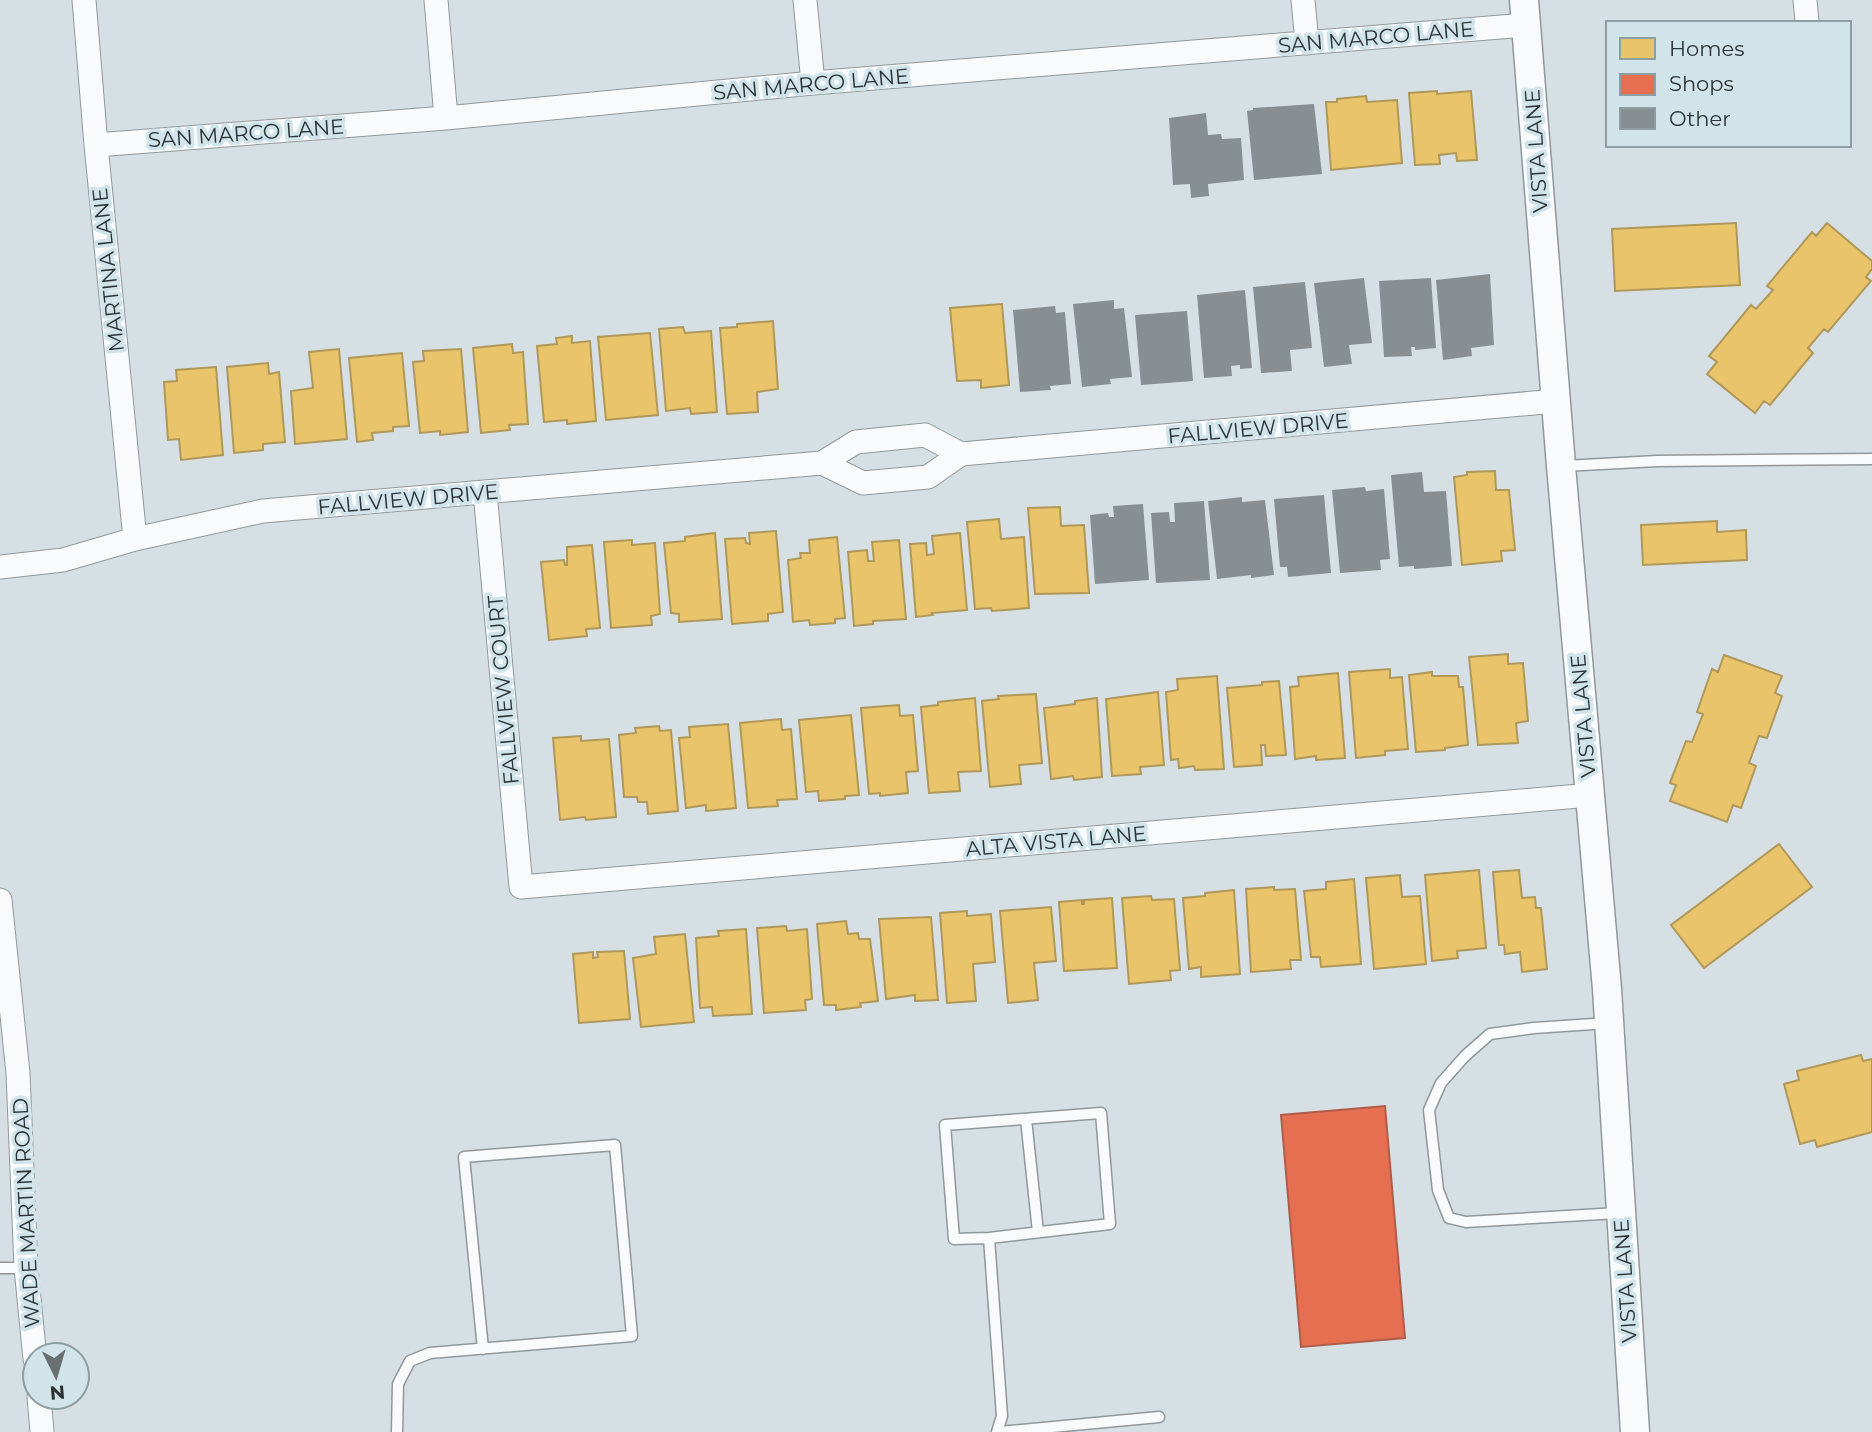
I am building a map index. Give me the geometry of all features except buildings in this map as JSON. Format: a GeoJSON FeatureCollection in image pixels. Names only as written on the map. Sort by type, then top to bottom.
{"type":"FeatureCollection","features":[{"type":"Feature","properties":{"kind":"street","name":"MARTINA LANE"},"geometry":{"type":"LineString","coordinates":[[85,0],[96,145],[135,539]]}},
{"type":"Feature","properties":{"kind":"street"},"geometry":{"type":"LineString","coordinates":[[436,0],[446,118]]}},
{"type":"Feature","properties":{"kind":"street"},"geometry":{"type":"LineString","coordinates":[[805,0],[813,83]]}},
{"type":"Feature","properties":{"kind":"street"},"geometry":{"type":"LineString","coordinates":[[1303,0],[1307,43]]}},
{"type":"Feature","properties":{"kind":"street","name":"SAN MARCO LANE"},"geometry":{"type":"LineString","coordinates":[[96,145],[446,118],[813,83],[1307,43],[1525,12]]}},
{"type":"Feature","properties":{"kind":"street","name":"VISTA LANE"},"geometry":{"type":"LineString","coordinates":[[1525,12],[1609,1023],[1635,1432]]}},
{"type":"Feature","properties":{"kind":"street","name":"FALLVIEW DRIVE"},"geometry":{"type":"LineString","coordinates":[[822,463],[863,483],[928,477],[961,454],[1556,401]]}},
{"type":"Feature","properties":{"kind":"street","name":"FALLVIEW DRIVE"},"geometry":{"type":"LineString","coordinates":[[0,567],[63,560],[135,539],[263,511],[822,463],[856,442],[925,435],[961,454]]}},
{"type":"Feature","properties":{"kind":"street","name":"FALLVIEW COURT"},"geometry":{"type":"LineString","coordinates":[[485,492],[521,887]]}},
{"type":"Feature","properties":{"kind":"street","name":"ALTA VISTA LANE"},"geometry":{"type":"LineString","coordinates":[[521,887],[1591,795]]}},
{"type":"Feature","properties":{"kind":"street","name":"WADE MARTIN ROAD"},"geometry":{"type":"LineString","coordinates":[[0,900],[18,1073],[26,1269],[33,1341]]}},
{"type":"Feature","properties":{"kind":"street"},"geometry":{"type":"LineString","coordinates":[[40,1411],[42,1432]]}},
{"type":"Feature","properties":{"kind":"lane"},"geometry":{"type":"LineString","coordinates":[[1561,466],[1657,461],[1872,459]]}},
{"type":"Feature","properties":{"kind":"lane"},"geometry":{"type":"LineString","coordinates":[[1609,1023],[1490,1034],[1465,1056],[1441,1083],[1429,1110],[1438,1191],[1449,1218],[1466,1222],[1621,1213]]}},
{"type":"Feature","properties":{"kind":"lane"},"geometry":{"type":"LineString","coordinates":[[1101,1113],[1110,1224],[989,1238],[954,1239],[944,1125],[1026,1119],[1101,1113]]}},
{"type":"Feature","properties":{"kind":"lane"},"geometry":{"type":"LineString","coordinates":[[1026,1119],[1038,1232]]}},
{"type":"Feature","properties":{"kind":"lane"},"geometry":{"type":"LineString","coordinates":[[397,1432],[398,1384],[410,1361],[430,1353],[483,1349],[632,1336],[615,1145],[464,1157],[483,1349]]}},
{"type":"Feature","properties":{"kind":"lane"},"geometry":{"type":"LineString","coordinates":[[989,1238],[1002,1416],[998,1432],[1159,1417]]}},
{"type":"Feature","properties":{"kind":"lane"},"geometry":{"type":"LineString","coordinates":[[0,1268],[26,1269]]}}]}
